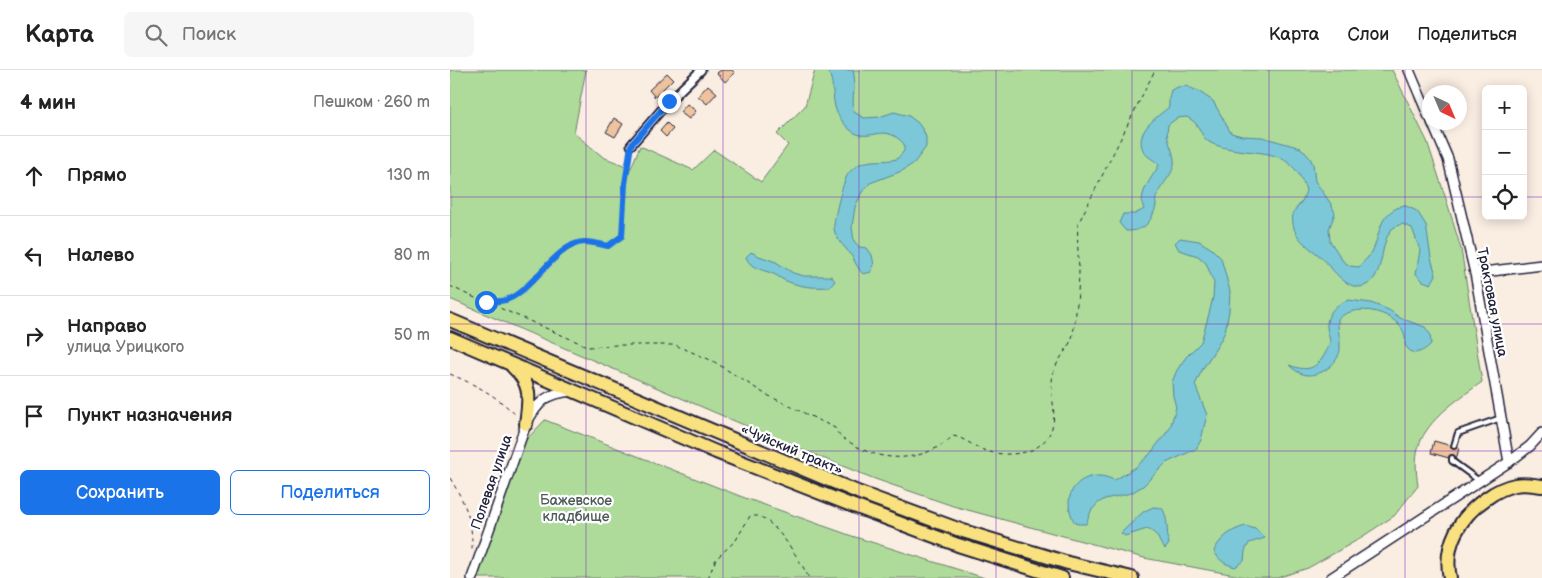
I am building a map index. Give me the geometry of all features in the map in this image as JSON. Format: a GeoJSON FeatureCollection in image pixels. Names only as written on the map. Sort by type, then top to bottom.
{"type":"FeatureCollection","features":[{"type":"Feature","properties":{"kind":"highway","name":"«Чуйский тракт»"},"geometry":{"type":"LineString","coordinates":[[450,320],[860,493],[963,531],[1068,563],[1132,578]]}},
{"type":"Feature","properties":{"kind":"highway","name":"«Чуйский тракт»"},"geometry":{"type":"LineString","coordinates":[[450,338],[716,452],[851,505],[958,545],[1062,578]]}},
{"type":"Feature","properties":{"kind":"highway"},"geometry":{"type":"LineString","coordinates":[[507,362],[520,372],[526,384],[529,397],[526,424]]}},
{"type":"Feature","properties":{"kind":"highway"},"geometry":{"type":"LineString","coordinates":[[1450,578],[1448,570],[1450,548],[1459,526],[1467,514],[1492,494],[1509,486],[1526,484],[1542,486]]}},
{"type":"Feature","properties":{"kind":"street"},"geometry":{"type":"LineString","coordinates":[[631,145],[669,101],[701,70]]}},
{"type":"Feature","properties":{"kind":"street"},"geometry":{"type":"LineString","coordinates":[[1409,70],[1422,99]]}},
{"type":"Feature","properties":{"kind":"street","name":"Трактовая улица"},"geometry":{"type":"LineString","coordinates":[[1435,130],[1448,159],[1475,273],[1510,462]]}},
{"type":"Feature","properties":{"kind":"street"},"geometry":{"type":"LineString","coordinates":[[1475,273],[1542,265]]}},
{"type":"Feature","properties":{"kind":"street","name":"Полевая улица"},"geometry":{"type":"LineString","coordinates":[[472,578],[526,424],[536,407],[546,398],[557,393],[575,391]]}},
{"type":"Feature","properties":{"kind":"street"},"geometry":{"type":"LineString","coordinates":[[1331,578],[1510,462],[1530,446],[1542,433]]}},
{"type":"Feature","properties":{"kind":"lane"},"geometry":{"type":"LineString","coordinates":[[1454,446],[1458,433],[1501,418]]}},
{"type":"Feature","properties":{"kind":"lane"},"geometry":{"type":"LineString","coordinates":[[1452,458],[1452,461],[1479,481]]}},
{"type":"Feature","properties":{"kind":"path"},"geometry":{"type":"LineString","coordinates":[[450,286],[589,347],[616,344],[675,345],[713,361],[765,394],[835,428],[838,434],[858,448],[877,456],[911,457],[946,443],[953,436],[980,449],[1002,454],[1030,451],[1043,443],[1051,431],[1054,421],[1052,376],[1058,359],[1066,349],[1072,336],[1079,272],[1078,224],[1155,70]]}},
{"type":"Feature","properties":{"kind":"path"},"geometry":{"type":"LineString","coordinates":[[486,302],[506,300],[517,294],[564,250],[574,245],[584,242],[608,246],[622,236],[625,184],[631,145]]}},
{"type":"Feature","properties":{"kind":"path"},"geometry":{"type":"LineString","coordinates":[[450,374],[476,384],[499,400],[526,424]]}},
{"type":"Feature","properties":{"kind":"path"},"geometry":{"type":"LineString","coordinates":[[450,478],[470,516],[472,553]]}},
{"type":"Feature","properties":{"kind":"path"},"geometry":{"type":"LineString","coordinates":[[708,578],[716,559],[736,540],[750,516],[757,516],[768,522],[778,531],[809,578]]}},
{"type":"Feature","properties":{"kind":"green space"},"geometry":{"type":"Polygon","coordinates":[[[450,70],[586,70],[574,133],[603,157],[631,168],[640,146],[693,170],[714,150],[761,182],[788,145],[777,134],[805,106],[815,70],[1392,70],[1427,141],[1461,249],[1482,382],[1440,415],[1426,431],[1419,445],[1416,457],[1418,486],[1394,516],[1354,542],[1308,568],[1277,578],[1251,578],[1144,558],[953,506],[875,479],[800,449],[450,299],[450,70]]]}},
{"type":"Feature","properties":{"kind":"green space","name":"Бажевское кладбище"},"geometry":{"type":"Polygon","coordinates":[[[545,420],[745,498],[852,536],[985,578],[477,578],[523,443],[545,420]]]}},
{"type":"Feature","properties":{"kind":"water"},"geometry":{"type":"Polygon","coordinates":[[[827,70],[853,70],[854,112],[864,118],[879,117],[894,112],[909,116],[918,123],[926,137],[926,147],[914,163],[902,171],[870,183],[862,192],[855,207],[852,227],[854,241],[859,247],[867,248],[872,255],[874,265],[871,272],[863,274],[851,254],[837,237],[834,229],[844,184],[849,173],[860,164],[897,159],[904,151],[904,144],[891,134],[863,135],[855,133],[847,127],[837,112],[832,82],[827,70]]]}},
{"type":"Feature","properties":{"kind":"water"},"geometry":{"type":"Polygon","coordinates":[[[1186,86],[1213,101],[1231,133],[1242,136],[1262,137],[1301,148],[1310,158],[1313,164],[1315,181],[1335,213],[1329,229],[1330,241],[1343,261],[1350,266],[1359,267],[1371,254],[1382,224],[1389,213],[1404,205],[1417,211],[1426,225],[1431,258],[1436,275],[1431,284],[1423,281],[1416,274],[1420,250],[1412,228],[1402,224],[1393,228],[1388,235],[1380,266],[1373,279],[1361,287],[1348,284],[1304,243],[1294,230],[1293,213],[1303,200],[1306,190],[1299,174],[1290,164],[1279,157],[1213,144],[1204,138],[1195,123],[1187,117],[1177,118],[1168,125],[1167,135],[1174,164],[1173,169],[1158,193],[1152,217],[1141,229],[1126,231],[1119,223],[1123,214],[1135,214],[1144,209],[1142,198],[1144,192],[1159,165],[1144,152],[1141,138],[1147,126],[1169,107],[1171,90],[1186,86]]]}},
{"type":"Feature","properties":{"kind":"water"},"geometry":{"type":"Polygon","coordinates":[[[1180,238],[1199,241],[1212,249],[1221,258],[1230,291],[1225,332],[1195,385],[1207,415],[1201,440],[1196,449],[1166,463],[1143,486],[1131,493],[1105,499],[1098,503],[1091,511],[1086,524],[1078,524],[1073,520],[1070,511],[1069,504],[1072,491],[1080,481],[1093,476],[1102,476],[1115,480],[1136,467],[1150,454],[1170,428],[1176,407],[1172,382],[1177,370],[1186,357],[1201,342],[1213,297],[1214,283],[1206,263],[1198,256],[1179,250],[1175,243],[1180,238]]]}},
{"type":"Feature","properties":{"kind":"water"},"geometry":{"type":"Polygon","coordinates":[[[751,252],[776,262],[793,273],[804,276],[831,276],[835,281],[830,287],[824,287],[807,286],[784,280],[750,264],[746,257],[751,252]]]}},
{"type":"Feature","properties":{"kind":"water"},"geometry":{"type":"Polygon","coordinates":[[[1349,300],[1371,303],[1389,310],[1400,318],[1425,327],[1430,334],[1431,344],[1424,350],[1411,351],[1405,345],[1404,334],[1399,325],[1391,318],[1381,313],[1358,310],[1347,313],[1338,319],[1340,350],[1333,364],[1324,371],[1309,375],[1293,369],[1289,365],[1305,369],[1313,367],[1321,360],[1330,343],[1327,328],[1328,318],[1336,307],[1349,300]]]}},
{"type":"Feature","properties":{"kind":"water"},"geometry":{"type":"Polygon","coordinates":[[[1153,507],[1162,508],[1166,516],[1169,544],[1165,549],[1156,535],[1147,529],[1125,536],[1121,533],[1143,512],[1153,507]]]}},
{"type":"Feature","properties":{"kind":"water"},"geometry":{"type":"Polygon","coordinates":[[[1246,526],[1255,529],[1265,538],[1249,543],[1245,551],[1244,561],[1235,567],[1220,560],[1214,551],[1220,542],[1236,529],[1246,526]]]}},
{"type":"Feature","properties":{"kind":"building"},"geometry":{"type":"Polygon","coordinates":[[[721,70],[732,70],[735,73],[725,82],[717,73],[721,70]]]}},
{"type":"Feature","properties":{"kind":"building"},"geometry":{"type":"Polygon","coordinates":[[[667,73],[673,79],[655,97],[649,90],[667,73]]]}},
{"type":"Feature","properties":{"kind":"building"},"geometry":{"type":"Polygon","coordinates":[[[708,85],[717,93],[707,104],[698,96],[708,85]]]}},
{"type":"Feature","properties":{"kind":"building"},"geometry":{"type":"Polygon","coordinates":[[[687,104],[696,111],[689,119],[680,112],[687,104]]]}},
{"type":"Feature","properties":{"kind":"building"},"geometry":{"type":"Polygon","coordinates":[[[614,118],[623,124],[615,137],[606,132],[614,118]]]}},
{"type":"Feature","properties":{"kind":"building"},"geometry":{"type":"Polygon","coordinates":[[[667,123],[673,129],[666,137],[660,131],[667,123]]]}},
{"type":"Feature","properties":{"kind":"building"},"geometry":{"type":"Polygon","coordinates":[[[1434,441],[1459,448],[1456,460],[1431,453],[1434,441]]]}},
{"type":"Feature","properties":{"kind":"route"},"geometry":{"type":"LineString","coordinates":[[486,302],[506,300],[517,294],[564,250],[574,245],[584,242],[608,246],[622,236],[625,184],[631,145],[669,101]]}}]}
